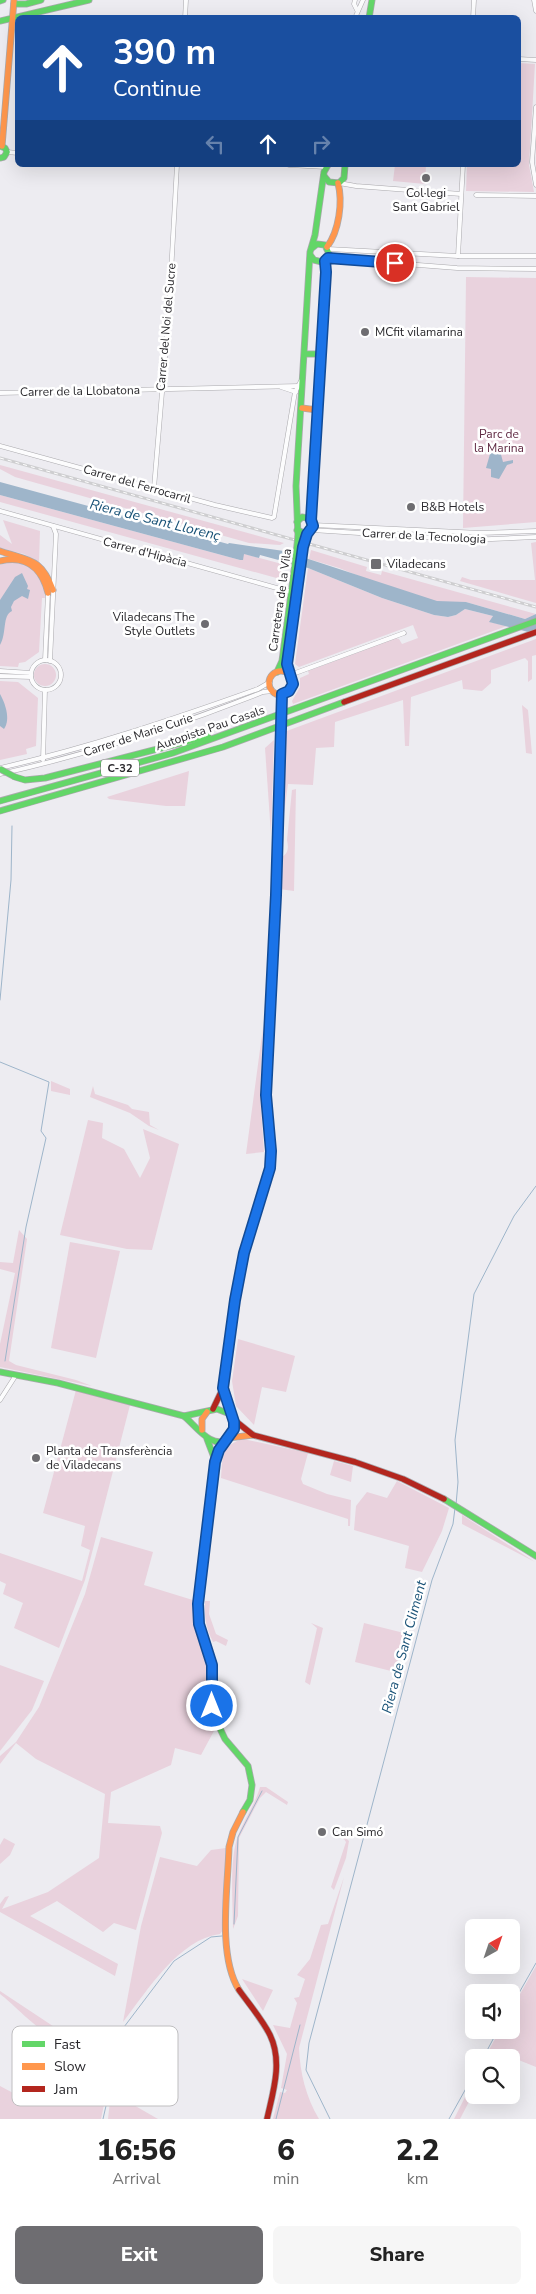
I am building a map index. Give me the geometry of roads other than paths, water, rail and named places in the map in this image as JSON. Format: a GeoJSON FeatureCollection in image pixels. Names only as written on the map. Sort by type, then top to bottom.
{"type":"FeatureCollection","features":[{"type":"Feature","properties":{"kind":"main road"},"geometry":{"type":"LineString","coordinates":[[0,163],[0,158],[7,152],[1,146],[14,2],[26,4],[40,0]]}},
{"type":"Feature","properties":{"kind":"main road"},"geometry":{"type":"LineString","coordinates":[[25,15],[89,0]]}},
{"type":"Feature","properties":{"kind":"main road"},"geometry":{"type":"LineString","coordinates":[[370,15],[372,0]]}},
{"type":"Feature","properties":{"kind":"main road"},"geometry":{"type":"LineString","coordinates":[[0,21],[15,17]]}},
{"type":"Feature","properties":{"kind":"main road"},"geometry":{"type":"LineString","coordinates":[[297,522],[296,486],[311,253],[327,167]]}},
{"type":"Feature","properties":{"kind":"main road"},"geometry":{"type":"LineString","coordinates":[[324,176],[329,182],[338,183],[344,178],[345,168]]}},
{"type":"Feature","properties":{"kind":"main road"},"geometry":{"type":"LineString","coordinates":[[311,253],[320,244],[328,248],[331,244],[340,195],[338,183]]}},
{"type":"Feature","properties":{"kind":"main road","name":"Carretera de la Vila"},"geometry":{"type":"LineString","coordinates":[[277,672],[282,659],[291,592],[310,530],[328,248]]}},
{"type":"Feature","properties":{"kind":"main road"},"geometry":{"type":"LineString","coordinates":[[311,253],[316,262],[327,260]]}},
{"type":"Feature","properties":{"kind":"main road"},"geometry":{"type":"LineString","coordinates":[[305,354],[321,354]]}},
{"type":"Feature","properties":{"kind":"main road"},"geometry":{"type":"LineString","coordinates":[[302,408],[318,410]]}},
{"type":"Feature","properties":{"kind":"main road"},"geometry":{"type":"LineString","coordinates":[[297,522],[304,517],[310,530],[302,534],[297,533]]}},
{"type":"Feature","properties":{"kind":"main road","name":"Carretera de la Vila"},"geometry":{"type":"LineString","coordinates":[[290,675],[287,664],[297,573],[297,522]]}},
{"type":"Feature","properties":{"kind":"main road"},"geometry":{"type":"LineString","coordinates":[[0,551],[25,556],[37,563],[46,574],[50,591]]}},
{"type":"Feature","properties":{"kind":"main road"},"geometry":{"type":"LineString","coordinates":[[0,561],[15,558],[34,565],[50,591]]}},
{"type":"Feature","properties":{"kind":"main road","name":"Autopista Pau Casals"},"geometry":{"type":"LineString","coordinates":[[0,801],[142,762],[238,730],[536,622]]}},
{"type":"Feature","properties":{"kind":"main road","name":"Autopista Pau Casals"},"geometry":{"type":"LineString","coordinates":[[0,811],[65,794],[223,747],[536,632]]}},
{"type":"Feature","properties":{"kind":"main road"},"geometry":{"type":"LineString","coordinates":[[277,672],[290,675],[293,681],[291,689],[282,694],[274,691],[270,682],[271,677],[277,672]]}},
{"type":"Feature","properties":{"kind":"main road"},"geometry":{"type":"LineString","coordinates":[[202,1430],[202,1419],[210,1410],[223,1388],[241,1265],[270,1168],[271,1151],[266,1095],[273,963],[282,694]]}},
{"type":"Feature","properties":{"kind":"main road"},"geometry":{"type":"LineString","coordinates":[[0,768],[15,777],[25,780],[45,778],[188,740],[238,730]]}},
{"type":"Feature","properties":{"kind":"main road"},"geometry":{"type":"LineString","coordinates":[[0,1372],[66,1385],[184,1416],[202,1430],[213,1451],[215,1462],[198,1617],[212,1665],[212,1706],[215,1718],[225,1739],[248,1766],[252,1785],[250,1800],[231,1839],[227,1873],[227,1959],[233,1980],[266,2030],[274,2048],[276,2078],[267,2119]]}},
{"type":"Feature","properties":{"kind":"main road"},"geometry":{"type":"LineString","coordinates":[[215,1462],[234,1429],[223,1388]]}},
{"type":"Feature","properties":{"kind":"main road"},"geometry":{"type":"LineString","coordinates":[[184,1416],[222,1409],[252,1434],[373,1467],[414,1484],[449,1502],[536,1556]]}},
{"type":"Feature","properties":{"kind":"main road"},"geometry":{"type":"LineString","coordinates":[[207,1438],[216,1442],[252,1434]]}},
{"type":"Feature","properties":{"kind":"street"},"geometry":{"type":"LineString","coordinates":[[185,15],[186,0]]}},
{"type":"Feature","properties":{"kind":"street"},"geometry":{"type":"LineString","coordinates":[[355,0],[356,15]]}},
{"type":"Feature","properties":{"kind":"street"},"geometry":{"type":"LineString","coordinates":[[357,10],[362,6],[363,0]]}},
{"type":"Feature","properties":{"kind":"street"},"geometry":{"type":"LineString","coordinates":[[473,15],[474,0]]}},
{"type":"Feature","properties":{"kind":"street"},"geometry":{"type":"LineString","coordinates":[[534,0],[536,11]]}},
{"type":"Feature","properties":{"kind":"street"},"geometry":{"type":"LineString","coordinates":[[521,59],[536,60]]}},
{"type":"Feature","properties":{"kind":"street"},"geometry":{"type":"LineString","coordinates":[[536,107],[532,162],[536,185]]}},
{"type":"Feature","properties":{"kind":"street"},"geometry":{"type":"LineString","coordinates":[[7,152],[15,153]]}},
{"type":"Feature","properties":{"kind":"street","name":"Carrer del Noi del Sucre"},"geometry":{"type":"LineString","coordinates":[[154,488],[169,309],[177,167]]}},
{"type":"Feature","properties":{"kind":"street"},"geometry":{"type":"LineString","coordinates":[[458,256],[463,167]]}},
{"type":"Feature","properties":{"kind":"street"},"geometry":{"type":"LineString","coordinates":[[338,183],[461,194]]}},
{"type":"Feature","properties":{"kind":"street"},"geometry":{"type":"LineString","coordinates":[[476,195],[536,196]]}},
{"type":"Feature","properties":{"kind":"street"},"geometry":{"type":"LineString","coordinates":[[328,248],[458,256],[536,256]]}},
{"type":"Feature","properties":{"kind":"street"},"geometry":{"type":"LineString","coordinates":[[327,260],[456,268],[536,270]]}},
{"type":"Feature","properties":{"kind":"street"},"geometry":{"type":"LineString","coordinates":[[295,392],[302,380]]}},
{"type":"Feature","properties":{"kind":"street","name":"Carrer de la Llobatona"},"geometry":{"type":"LineString","coordinates":[[279,386],[301,396]]}},
{"type":"Feature","properties":{"kind":"street","name":"Carrer de la Llobatona"},"geometry":{"type":"LineString","coordinates":[[0,393],[299,386]]}},
{"type":"Feature","properties":{"kind":"street","name":"Carrer del Ferrocarril"},"geometry":{"type":"LineString","coordinates":[[0,446],[265,518],[274,517],[295,392]]}},
{"type":"Feature","properties":{"kind":"street","name":"Carrer d'Hipàcia"},"geometry":{"type":"LineString","coordinates":[[0,512],[291,592]]}},
{"type":"Feature","properties":{"kind":"street"},"geometry":{"type":"LineString","coordinates":[[45,660],[56,534],[52,526]]}},
{"type":"Feature","properties":{"kind":"street"},"geometry":{"type":"LineString","coordinates":[[56,534],[60,530],[72,531]]}},
{"type":"Feature","properties":{"kind":"street","name":"Carrer de la Tecnologia"},"geometry":{"type":"LineString","coordinates":[[310,530],[472,533],[536,531]]}},
{"type":"Feature","properties":{"kind":"street","name":"Carrer de la Tecnologia"},"geometry":{"type":"LineString","coordinates":[[310,530],[468,540],[536,537]]}},
{"type":"Feature","properties":{"kind":"street"},"geometry":{"type":"LineString","coordinates":[[50,591],[50,661]]}},
{"type":"Feature","properties":{"kind":"street"},"geometry":{"type":"LineString","coordinates":[[290,675],[404,633]]}},
{"type":"Feature","properties":{"kind":"street"},"geometry":{"type":"LineString","coordinates":[[45,660],[50,661],[60,670],[60,679],[55,687],[45,690],[37,688],[31,675],[35,664],[45,660]]}},
{"type":"Feature","properties":{"kind":"street"},"geometry":{"type":"LineString","coordinates":[[0,671],[31,675]]}},
{"type":"Feature","properties":{"kind":"street"},"geometry":{"type":"LineString","coordinates":[[0,676],[31,675]]}},
{"type":"Feature","properties":{"kind":"street","name":"Carrer de Marie Curie"},"geometry":{"type":"LineString","coordinates":[[0,768],[43,758],[176,718],[258,689],[270,682]]}},
{"type":"Feature","properties":{"kind":"street"},"geometry":{"type":"LineString","coordinates":[[42,765],[45,690]]}},
{"type":"Feature","properties":{"kind":"street","name":"Carrer de Marie Curie"},"geometry":{"type":"LineString","coordinates":[[0,774],[42,765],[166,727],[263,692],[274,691]]}},
{"type":"Feature","properties":{"kind":"street"},"geometry":{"type":"LineString","coordinates":[[0,1400],[16,1375]]}},
{"type":"Feature","properties":{"kind":"water"},"geometry":{"type":"Polygon","coordinates":[[[499,447],[503,462],[513,460],[513,463],[507,465],[499,479],[491,477],[491,469],[486,468],[490,454],[499,447]]]}},
{"type":"Feature","properties":{"kind":"water"},"geometry":{"type":"Polygon","coordinates":[[[0,482],[228,544],[284,551],[437,601],[466,602],[525,619],[536,614],[536,634],[489,622],[493,616],[465,609],[456,615],[448,617],[434,615],[382,598],[308,568],[260,555],[259,558],[244,554],[243,560],[240,560],[0,495],[0,482]]]}},
{"type":"Feature","properties":{"kind":"water"},"geometry":{"type":"Polygon","coordinates":[[[22,573],[28,586],[27,589],[30,590],[28,599],[22,596],[14,601],[11,607],[12,611],[7,616],[0,645],[0,600],[15,577],[22,573]]]}},
{"type":"Feature","properties":{"kind":"water"},"geometry":{"type":"Polygon","coordinates":[[[0,694],[7,716],[4,729],[0,726],[0,694]]]}},
{"type":"Feature","properties":{"kind":"waterway"},"geometry":{"type":"LineString","coordinates":[[0,1000],[11,880],[12,826]]}},
{"type":"Feature","properties":{"kind":"waterway"},"geometry":{"type":"LineString","coordinates":[[0,1062],[49,1082],[41,1131],[46,1138],[26,1227],[5,1361]]}},
{"type":"Feature","properties":{"kind":"waterway","name":"Riera de Sant Climent"},"geometry":{"type":"LineString","coordinates":[[456,1505],[458,1482],[455,1440],[474,1294],[514,1216],[536,1186]]}},
{"type":"Feature","properties":{"kind":"waterway","name":"Riera de Sant Climent"},"geometry":{"type":"LineString","coordinates":[[330,2119],[306,2070],[309,2043],[432,1580],[453,1524],[455,1508]]}},
{"type":"Feature","properties":{"kind":"waterway"},"geometry":{"type":"LineString","coordinates":[[234,1924],[238,1837],[262,1791]]}},
{"type":"Feature","properties":{"kind":"waterway"},"geometry":{"type":"LineString","coordinates":[[125,2026],[174,1961],[211,1937],[222,1936]]}},
{"type":"Feature","properties":{"kind":"waterway"},"geometry":{"type":"LineString","coordinates":[[520,1991],[536,1963]]}},
{"type":"Feature","properties":{"kind":"waterway"},"geometry":{"type":"LineString","coordinates":[[276,2119],[300,2025]]}},
{"type":"Feature","properties":{"kind":"waterway"},"geometry":{"type":"LineString","coordinates":[[488,2049],[493,2039]]}},
{"type":"Feature","properties":{"kind":"waterway"},"geometry":{"type":"LineString","coordinates":[[449,2119],[465,2090]]}},
{"type":"Feature","properties":{"kind":"waterway"},"geometry":{"type":"LineString","coordinates":[[103,2119],[106,2106]]}},
{"type":"Feature","properties":{"kind":"railway"},"geometry":{"type":"LineString","coordinates":[[0,458],[536,607]]}},
{"type":"Feature","properties":{"kind":"place","name":"Col·legi Sant Gabriel"},"geometry":{"type":"Point","coordinates":[426,178]}},
{"type":"Feature","properties":{"kind":"place","name":"MCfit vilamarina"},"geometry":{"type":"Point","coordinates":[365,332]}},
{"type":"Feature","properties":{"kind":"place","name":"B&B Hotels"},"geometry":{"type":"Point","coordinates":[411,507]}},
{"type":"Feature","properties":{"kind":"place","name":"Viladecans"},"geometry":{"type":"Point","coordinates":[376,564]}},
{"type":"Feature","properties":{"kind":"place","name":"Viladecans The Style Outlets"},"geometry":{"type":"Point","coordinates":[205,624]}},
{"type":"Feature","properties":{"kind":"place","name":"Planta de Transferència de Viladecans"},"geometry":{"type":"Point","coordinates":[36,1458]}},
{"type":"Feature","properties":{"kind":"place","name":"Can Simó"},"geometry":{"type":"Point","coordinates":[322,1832]}},
{"type":"Feature","properties":{"kind":"park label","name":"Parc de la Marina"},"geometry":{"type":"Point","coordinates":[499,441]}},
{"type":"Feature","properties":{"kind":"water label","name":"Riera de Sant Llorenç"},"geometry":{"type":"Point","coordinates":[155,520]}}]}
